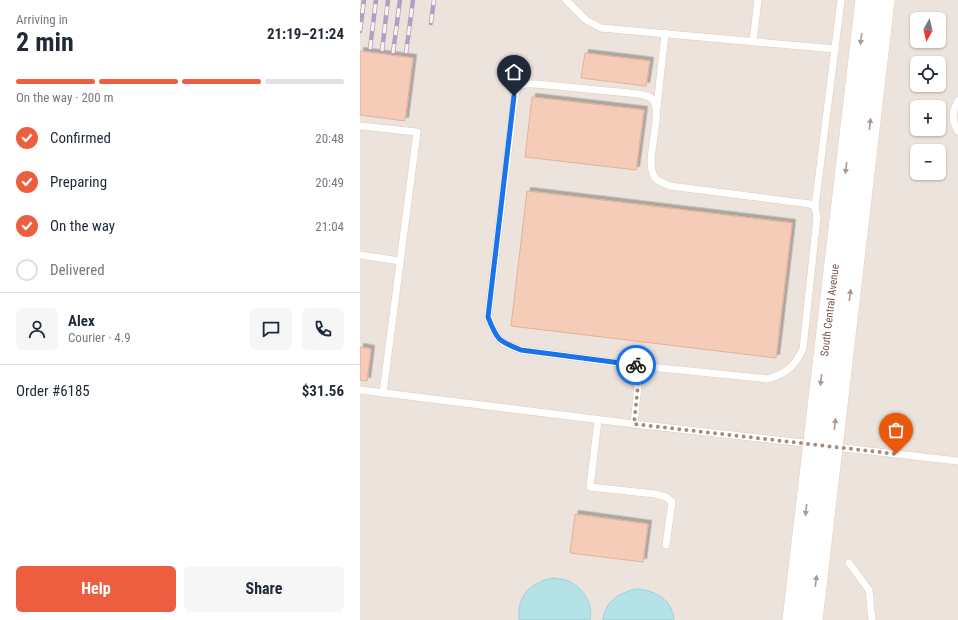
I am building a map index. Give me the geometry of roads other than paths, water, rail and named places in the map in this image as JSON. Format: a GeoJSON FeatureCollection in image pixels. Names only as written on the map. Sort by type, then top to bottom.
{"type":"FeatureCollection","features":[{"type":"Feature","properties":{"kind":"main road","name":"South Central Avenue"},"geometry":{"type":"LineString","coordinates":[[793,620],[866,0]]}},
{"type":"Feature","properties":{"kind":"main road","name":"South Central Avenue"},"geometry":{"type":"LineString","coordinates":[[812,620],[884,0]]}},
{"type":"Feature","properties":{"kind":"lane"},"geometry":{"type":"LineString","coordinates":[[566,0],[586,20],[601,28],[835,48]]}},
{"type":"Feature","properties":{"kind":"lane"},"geometry":{"type":"LineString","coordinates":[[753,41],[758,0]]}},
{"type":"Feature","properties":{"kind":"lane"},"geometry":{"type":"LineString","coordinates":[[657,107],[651,98],[642,95],[536,84],[518,86],[514,96],[488,317],[497,336],[504,344],[521,350],[640,366],[768,379],[780,375],[789,370],[796,362],[803,349],[817,217],[815,207],[841,0]]}},
{"type":"Feature","properties":{"kind":"lane"},"geometry":{"type":"LineString","coordinates":[[665,34],[652,163],[653,174],[657,180],[670,186],[810,204],[815,207]]}},
{"type":"Feature","properties":{"kind":"lane"},"geometry":{"type":"LineString","coordinates":[[958,101],[953,109],[954,125],[958,131]]}},
{"type":"Feature","properties":{"kind":"lane"},"geometry":{"type":"LineString","coordinates":[[360,126],[417,132],[383,393]]}},
{"type":"Feature","properties":{"kind":"lane"},"geometry":{"type":"LineString","coordinates":[[360,255],[400,261]]}},
{"type":"Feature","properties":{"kind":"lane"},"geometry":{"type":"LineString","coordinates":[[634,424],[640,366]]}},
{"type":"Feature","properties":{"kind":"lane"},"geometry":{"type":"LineString","coordinates":[[360,390],[598,420],[958,461]]}},
{"type":"Feature","properties":{"kind":"lane"},"geometry":{"type":"LineString","coordinates":[[598,420],[590,487],[655,494],[666,497],[672,502],[666,545]]}},
{"type":"Feature","properties":{"kind":"lane"},"geometry":{"type":"LineString","coordinates":[[848,563],[869,590],[872,620]]}},
{"type":"Feature","properties":{"kind":"water"},"geometry":{"type":"Polygon","coordinates":[[[553,578],[566,580],[577,586],[582,591],[586,596],[590,607],[590,620],[519,620],[520,604],[527,592],[538,583],[553,578]]]}},
{"type":"Feature","properties":{"kind":"water"},"geometry":{"type":"Polygon","coordinates":[[[637,589],[651,592],[662,597],[670,607],[674,620],[603,620],[604,613],[614,598],[625,592],[637,589]]]}},
{"type":"Feature","properties":{"kind":"railway"},"geometry":{"type":"LineString","coordinates":[[360,31],[364,0]]}},
{"type":"Feature","properties":{"kind":"railway"},"geometry":{"type":"LineString","coordinates":[[370,49],[376,0]]}},
{"type":"Feature","properties":{"kind":"railway"},"geometry":{"type":"LineString","coordinates":[[382,51],[388,0]]}},
{"type":"Feature","properties":{"kind":"railway"},"geometry":{"type":"LineString","coordinates":[[393,53],[400,0]]}},
{"type":"Feature","properties":{"kind":"railway"},"geometry":{"type":"LineString","coordinates":[[406,53],[413,0]]}},
{"type":"Feature","properties":{"kind":"railway"},"geometry":{"type":"LineString","coordinates":[[431,23],[434,0]]}}]}
